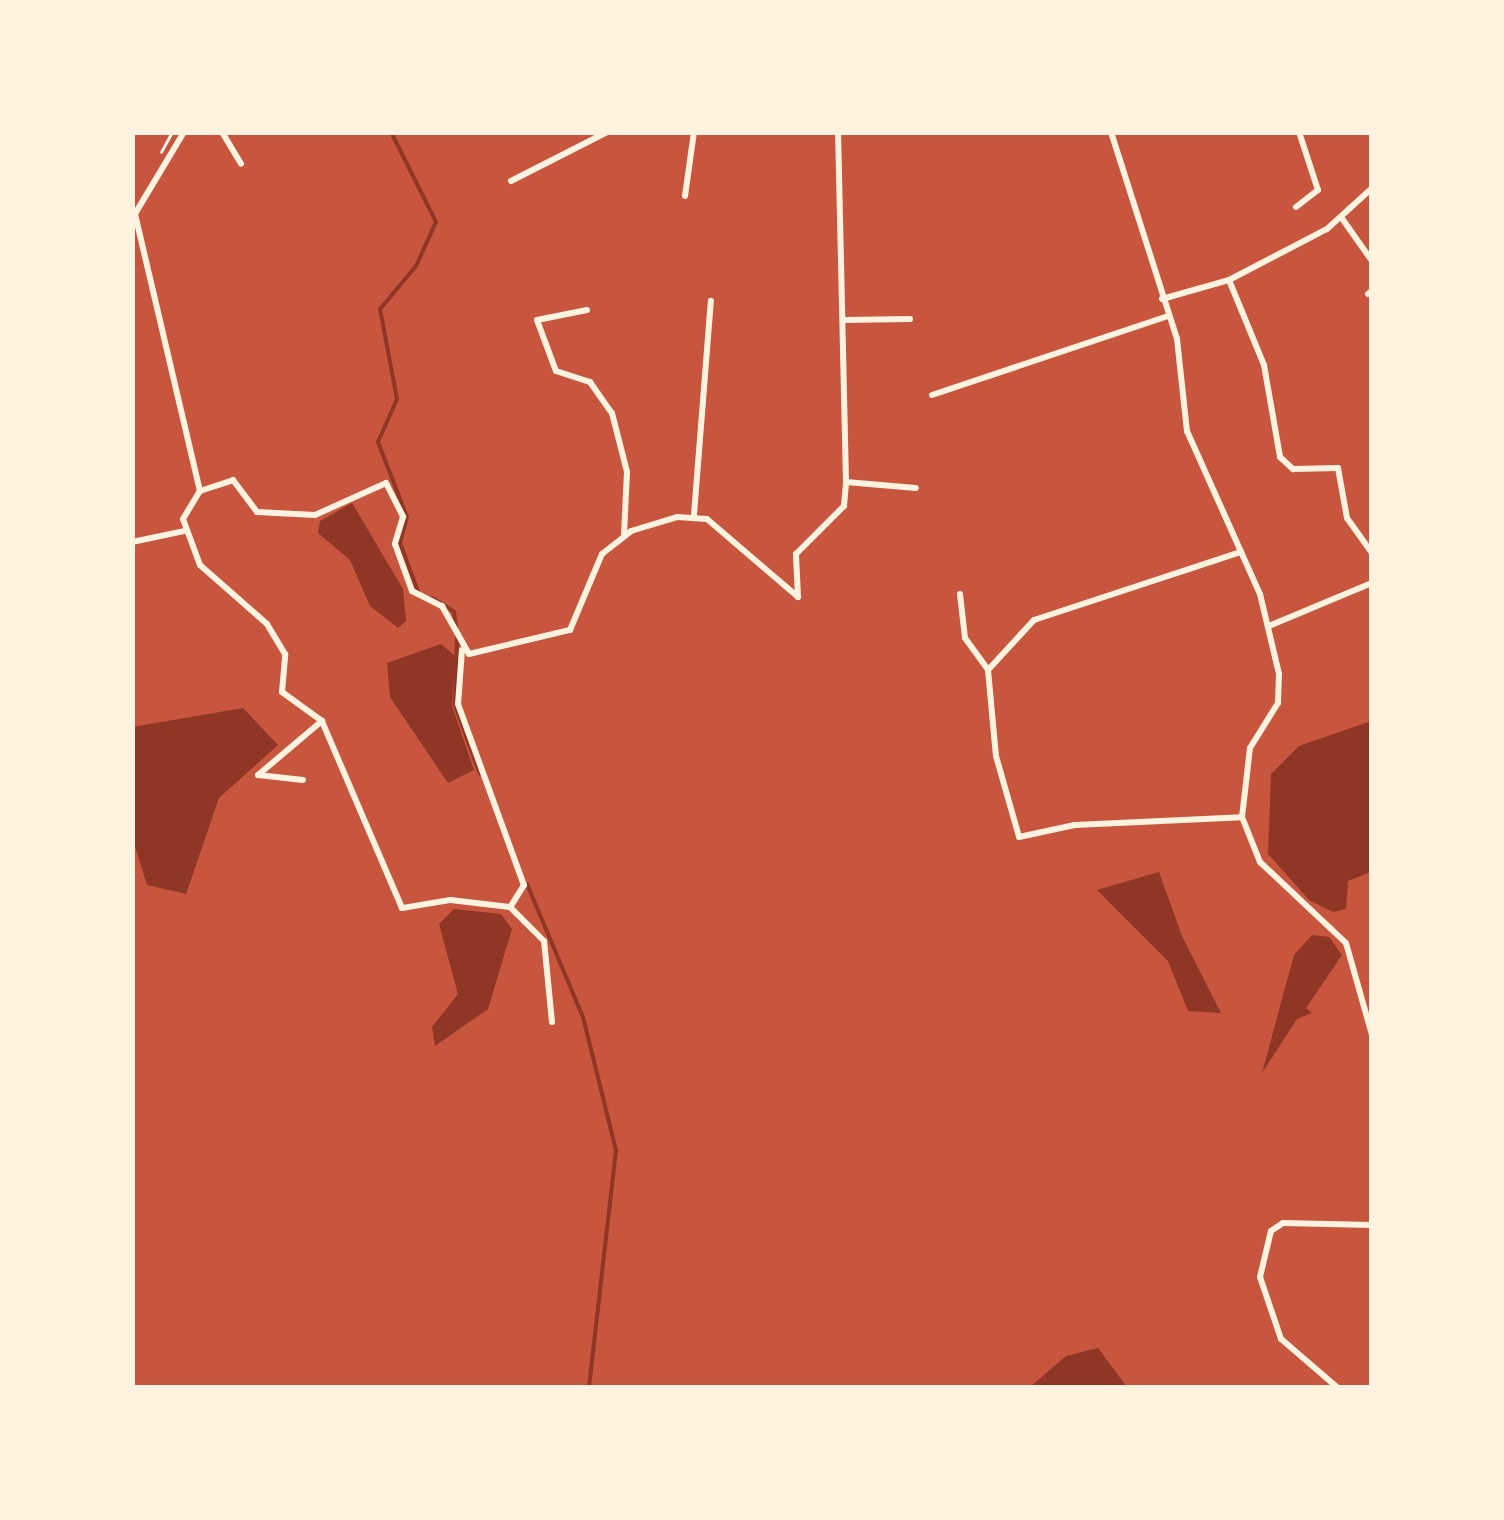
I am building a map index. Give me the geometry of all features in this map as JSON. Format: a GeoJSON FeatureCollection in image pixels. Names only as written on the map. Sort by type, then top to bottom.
{"type":"FeatureCollection","features":[{"type":"Feature","properties":{"kind":"street"},"geometry":{"type":"LineString","coordinates":[[184,132],[135,214],[200,491],[184,531],[200,565],[266,624],[285,654],[282,692],[322,721],[402,908],[450,900],[510,907],[544,941],[552,1022]]}},
{"type":"Feature","properties":{"kind":"street"},"geometry":{"type":"LineString","coordinates":[[222,132],[241,164]]}},
{"type":"Feature","properties":{"kind":"street"},"geometry":{"type":"LineString","coordinates":[[511,180],[607,132]]}},
{"type":"Feature","properties":{"kind":"street"},"geometry":{"type":"LineString","coordinates":[[685,196],[694,132]]}},
{"type":"Feature","properties":{"kind":"street"},"geometry":{"type":"LineString","coordinates":[[694,515],[798,597],[796,554],[844,506],[845,320],[838,132]]}},
{"type":"Feature","properties":{"kind":"street"},"geometry":{"type":"LineString","coordinates":[[1111,132],[1168,316],[1187,432],[1241,552],[1269,626],[1278,703],[1250,748],[1242,817],[1260,862],[1346,943],[1372,1035]]}},
{"type":"Feature","properties":{"kind":"street"},"geometry":{"type":"LineString","coordinates":[[1296,207],[1318,190],[1300,132]]}},
{"type":"Feature","properties":{"kind":"street"},"geometry":{"type":"LineString","coordinates":[[1162,299],[1229,280],[1341,217],[1372,188]]}},
{"type":"Feature","properties":{"kind":"street"},"geometry":{"type":"LineString","coordinates":[[1341,217],[1372,260]]}},
{"type":"Feature","properties":{"kind":"street"},"geometry":{"type":"LineString","coordinates":[[1229,280],[1264,365],[1280,457],[1293,470],[1338,468],[1347,518],[1372,553]]}},
{"type":"Feature","properties":{"kind":"street"},"geometry":{"type":"LineString","coordinates":[[694,515],[711,301]]}},
{"type":"Feature","properties":{"kind":"street"},"geometry":{"type":"LineString","coordinates":[[587,310],[537,320],[556,371],[590,382],[612,413],[627,472],[624,536]]}},
{"type":"Feature","properties":{"kind":"street"},"geometry":{"type":"LineString","coordinates":[[932,395],[1168,316]]}},
{"type":"Feature","properties":{"kind":"street"},"geometry":{"type":"LineString","coordinates":[[845,320],[910,319]]}},
{"type":"Feature","properties":{"kind":"street"},"geometry":{"type":"LineString","coordinates":[[200,491],[233,480],[257,512],[315,514],[386,483],[403,516],[396,544],[412,591],[442,606],[460,647],[458,704],[524,885],[510,907]]}},
{"type":"Feature","properties":{"kind":"street"},"geometry":{"type":"LineString","coordinates":[[846,482],[916,488]]}},
{"type":"Feature","properties":{"kind":"street"},"geometry":{"type":"LineString","coordinates":[[460,647],[537,644],[570,630],[602,554],[624,536],[694,515]]}},
{"type":"Feature","properties":{"kind":"street"},"geometry":{"type":"LineString","coordinates":[[132,542],[184,531]]}},
{"type":"Feature","properties":{"kind":"street"},"geometry":{"type":"LineString","coordinates":[[988,670],[1034,620],[1241,552]]}},
{"type":"Feature","properties":{"kind":"street"},"geometry":{"type":"LineString","coordinates":[[1269,626],[1372,583]]}},
{"type":"Feature","properties":{"kind":"street"},"geometry":{"type":"LineString","coordinates":[[960,594],[965,638],[988,670],[996,756],[1020,837],[1075,825],[1104,830],[1242,817]]}},
{"type":"Feature","properties":{"kind":"street"},"geometry":{"type":"LineString","coordinates":[[302,780],[258,776],[322,721]]}},
{"type":"Feature","properties":{"kind":"street"},"geometry":{"type":"LineString","coordinates":[[1338,1388],[1281,1338],[1260,1277],[1271,1230],[1283,1223],[1372,1225]]}},
{"type":"Feature","properties":{"kind":"shaded area"},"geometry":{"type":"Polygon","coordinates":[[[352,503],[403,589],[406,621],[398,628],[370,606],[350,560],[318,533],[320,521],[352,503]]]}},
{"type":"Feature","properties":{"kind":"shaded area"},"geometry":{"type":"Polygon","coordinates":[[[441,644],[455,656],[452,706],[474,770],[448,783],[390,697],[387,663],[441,644]]]}},
{"type":"Feature","properties":{"kind":"shaded area"},"geometry":{"type":"Polygon","coordinates":[[[243,708],[278,745],[219,798],[186,894],[147,885],[133,840],[133,727],[243,708]]]}},
{"type":"Feature","properties":{"kind":"shaded area"},"geometry":{"type":"Polygon","coordinates":[[[1371,721],[1371,872],[1348,881],[1346,909],[1333,912],[1309,900],[1268,854],[1271,774],[1299,746],[1371,721]]]}},
{"type":"Feature","properties":{"kind":"shaded area"},"geometry":{"type":"Polygon","coordinates":[[[1159,872],[1182,936],[1221,1013],[1188,1011],[1168,961],[1097,890],[1159,872]]]}},
{"type":"Feature","properties":{"kind":"shaded area"},"geometry":{"type":"Polygon","coordinates":[[[454,909],[501,914],[512,929],[488,1009],[435,1046],[432,1027],[458,994],[439,924],[454,909]]]}},
{"type":"Feature","properties":{"kind":"shaded area"},"geometry":{"type":"Polygon","coordinates":[[[1312,935],[1329,937],[1342,955],[1306,1008],[1312,1013],[1297,1019],[1262,1073],[1294,955],[1312,935]]]}},
{"type":"Feature","properties":{"kind":"shaded area"},"geometry":{"type":"Polygon","coordinates":[[[1098,1348],[1127,1387],[1030,1387],[1066,1356],[1098,1348]]]}},
{"type":"Feature","properties":{"kind":"waterway"},"geometry":{"type":"LineString","coordinates":[[391,132],[436,222],[416,266],[380,309],[397,399],[378,442],[407,517],[400,543],[419,594]]}},
{"type":"Feature","properties":{"kind":"waterway"},"geometry":{"type":"LineString","coordinates":[[432,598],[454,612],[456,629]]}},
{"type":"Feature","properties":{"kind":"waterway"},"geometry":{"type":"LineString","coordinates":[[457,638],[455,705],[480,774]]}},
{"type":"Feature","properties":{"kind":"waterway"},"geometry":{"type":"LineString","coordinates":[[527,884],[583,1017],[616,1150],[589,1388]]}}]}
